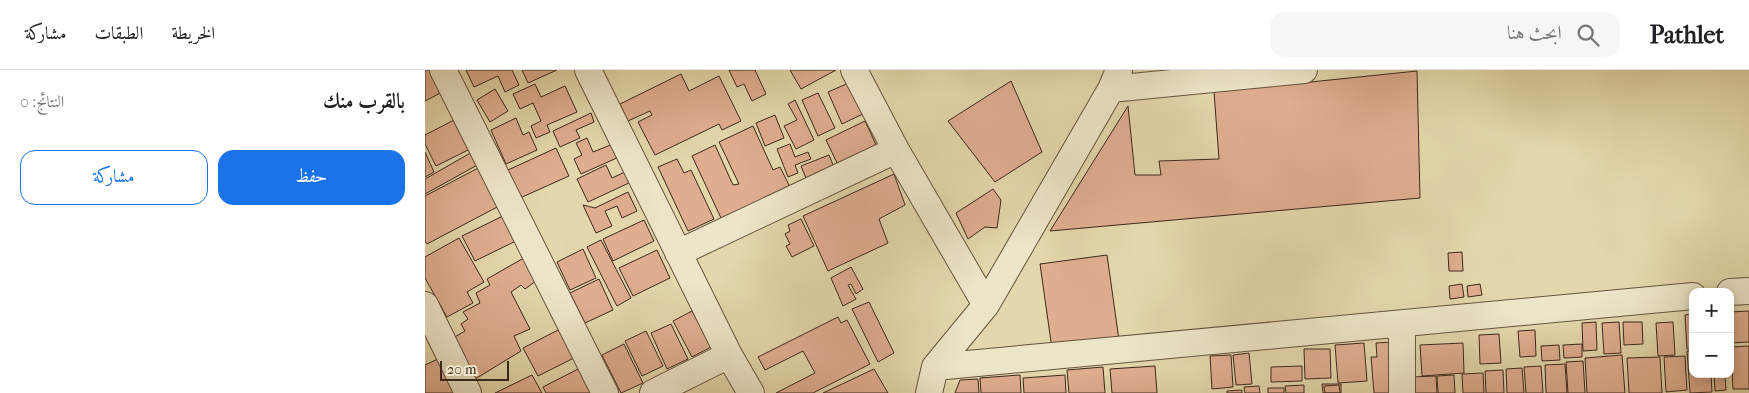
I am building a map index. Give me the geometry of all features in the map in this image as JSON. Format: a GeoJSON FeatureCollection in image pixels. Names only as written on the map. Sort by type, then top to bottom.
{"type":"FeatureCollection","features":[{"type":"Feature","properties":{"kind":"street"},"geometry":{"type":"LineString","coordinates":[[443,70],[605,393]]}},
{"type":"Feature","properties":{"kind":"street"},"geometry":{"type":"LineString","coordinates":[[588,70],[729,355],[751,393]]}},
{"type":"Feature","properties":{"kind":"street"},"geometry":{"type":"LineString","coordinates":[[854,70],[896,150],[986,305]]}},
{"type":"Feature","properties":{"kind":"street"},"geometry":{"type":"LineString","coordinates":[[929,393],[935,367],[986,305],[1115,80],[1304,70]]}},
{"type":"Feature","properties":{"kind":"street"},"geometry":{"type":"LineString","coordinates":[[678,253],[896,150]]}},
{"type":"Feature","properties":{"kind":"street"},"geometry":{"type":"LineString","coordinates":[[1734,292],[1749,291]]}},
{"type":"Feature","properties":{"kind":"street"},"geometry":{"type":"LineString","coordinates":[[935,367],[1402,325],[1689,296]]}},
{"type":"Feature","properties":{"kind":"street"},"geometry":{"type":"LineString","coordinates":[[425,305],[431,334],[468,393]]}},
{"type":"Feature","properties":{"kind":"street"},"geometry":{"type":"LineString","coordinates":[[1402,325],[1402,393]]}},
{"type":"Feature","properties":{"kind":"street"},"geometry":{"type":"LineString","coordinates":[[653,393],[729,355]]}},
{"type":"Feature","properties":{"kind":"building"},"geometry":{"type":"Polygon","coordinates":[[[425,70],[438,70],[448,89],[425,101],[425,70]]]}},
{"type":"Feature","properties":{"kind":"building"},"geometry":{"type":"Polygon","coordinates":[[[466,70],[512,70],[519,85],[505,92],[498,76],[474,87],[466,70]]]}},
{"type":"Feature","properties":{"kind":"building"},"geometry":{"type":"Polygon","coordinates":[[[522,70],[557,70],[528,83],[522,70]]]}},
{"type":"Feature","properties":{"kind":"building"},"geometry":{"type":"Polygon","coordinates":[[[729,70],[755,70],[766,94],[752,101],[744,84],[737,87],[729,70]]]}},
{"type":"Feature","properties":{"kind":"building"},"geometry":{"type":"Polygon","coordinates":[[[790,70],[836,70],[801,89],[790,70]]]}},
{"type":"Feature","properties":{"kind":"building"},"geometry":{"type":"Polygon","coordinates":[[[1417,71],[1420,198],[1050,231],[1128,106],[1135,175],[1161,175],[1159,161],[1219,159],[1214,92],[1417,71]]]}},
{"type":"Feature","properties":{"kind":"building"},"geometry":{"type":"Polygon","coordinates":[[[681,74],[689,91],[719,76],[741,121],[722,130],[719,124],[655,155],[638,122],[652,115],[650,111],[628,121],[620,104],[681,74]]]}},
{"type":"Feature","properties":{"kind":"building"},"geometry":{"type":"Polygon","coordinates":[[[1011,81],[1042,152],[995,182],[948,121],[1011,81]]]}},
{"type":"Feature","properties":{"kind":"building"},"geometry":{"type":"Polygon","coordinates":[[[851,82],[865,113],[842,124],[828,92],[851,82]]]}},
{"type":"Feature","properties":{"kind":"building"},"geometry":{"type":"Polygon","coordinates":[[[535,84],[541,97],[565,86],[577,112],[547,125],[550,132],[536,138],[531,126],[541,121],[533,103],[520,109],[513,94],[535,84]]]}},
{"type":"Feature","properties":{"kind":"building"},"geometry":{"type":"Polygon","coordinates":[[[495,89],[508,111],[490,122],[477,100],[495,89]]]}},
{"type":"Feature","properties":{"kind":"building"},"geometry":{"type":"Polygon","coordinates":[[[818,93],[835,128],[818,136],[802,100],[818,93]]]}},
{"type":"Feature","properties":{"kind":"building"},"geometry":{"type":"Polygon","coordinates":[[[795,100],[814,140],[796,149],[784,126],[797,120],[788,104],[795,100]]]}},
{"type":"Feature","properties":{"kind":"building"},"geometry":{"type":"Polygon","coordinates":[[[591,113],[594,122],[576,130],[580,138],[560,147],[553,131],[591,113]]]}},
{"type":"Feature","properties":{"kind":"building"},"geometry":{"type":"Polygon","coordinates":[[[775,115],[784,138],[765,146],[756,123],[775,115]]]}},
{"type":"Feature","properties":{"kind":"building"},"geometry":{"type":"Polygon","coordinates":[[[516,118],[523,135],[529,132],[537,150],[506,164],[491,130],[516,118]]]}},
{"type":"Feature","properties":{"kind":"building"},"geometry":{"type":"Polygon","coordinates":[[[456,119],[470,149],[436,166],[425,144],[425,135],[456,119]]]}},
{"type":"Feature","properties":{"kind":"building"},"geometry":{"type":"Polygon","coordinates":[[[865,121],[879,151],[840,169],[826,140],[865,121]]]}},
{"type":"Feature","properties":{"kind":"building"},"geometry":{"type":"Polygon","coordinates":[[[753,126],[773,170],[780,167],[790,187],[721,218],[692,156],[715,145],[733,185],[739,184],[719,142],[753,126]]]}},
{"type":"Feature","properties":{"kind":"building"},"geometry":{"type":"Polygon","coordinates":[[[587,138],[593,152],[613,144],[619,157],[581,174],[574,159],[582,155],[576,143],[587,138]]]}},
{"type":"Feature","properties":{"kind":"building"},"geometry":{"type":"Polygon","coordinates":[[[790,144],[795,157],[808,152],[811,159],[795,165],[798,173],[788,177],[777,149],[790,144]]]}},
{"type":"Feature","properties":{"kind":"building"},"geometry":{"type":"Polygon","coordinates":[[[556,148],[569,176],[520,198],[508,170],[556,148]]]}},
{"type":"Feature","properties":{"kind":"building"},"geometry":{"type":"Polygon","coordinates":[[[474,151],[481,163],[425,194],[425,179],[474,151]]]}},
{"type":"Feature","properties":{"kind":"building"},"geometry":{"type":"Polygon","coordinates":[[[425,152],[434,172],[425,177],[425,152]]]}},
{"type":"Feature","properties":{"kind":"building"},"geometry":{"type":"Polygon","coordinates":[[[829,155],[836,172],[808,183],[801,166],[829,155]]]}},
{"type":"Feature","properties":{"kind":"building"},"geometry":{"type":"Polygon","coordinates":[[[677,159],[684,173],[691,170],[714,219],[688,231],[658,167],[677,159]]]}},
{"type":"Feature","properties":{"kind":"building"},"geometry":{"type":"Polygon","coordinates":[[[606,165],[612,178],[627,171],[631,182],[588,202],[577,179],[606,165]]]}},
{"type":"Feature","properties":{"kind":"building"},"geometry":{"type":"Polygon","coordinates":[[[482,166],[503,204],[427,244],[425,241],[425,196],[482,166]]]}},
{"type":"Feature","properties":{"kind":"building"},"geometry":{"type":"Polygon","coordinates":[[[894,174],[905,205],[879,219],[888,243],[828,271],[803,216],[894,174]]]}},
{"type":"Feature","properties":{"kind":"building"},"geometry":{"type":"Polygon","coordinates":[[[993,189],[1001,200],[997,228],[985,227],[968,239],[956,213],[993,189]]]}},
{"type":"Feature","properties":{"kind":"building"},"geometry":{"type":"Polygon","coordinates":[[[628,192],[637,211],[622,218],[617,206],[605,211],[612,226],[596,233],[583,205],[595,208],[628,192]]]}},
{"type":"Feature","properties":{"kind":"building"},"geometry":{"type":"Polygon","coordinates":[[[507,214],[520,239],[475,261],[462,236],[507,214]]]}},
{"type":"Feature","properties":{"kind":"building"},"geometry":{"type":"Polygon","coordinates":[[[801,219],[814,246],[792,257],[786,246],[790,244],[785,234],[790,231],[788,225],[801,219]]]}},
{"type":"Feature","properties":{"kind":"building"},"geometry":{"type":"Polygon","coordinates":[[[644,220],[654,241],[613,261],[603,239],[644,220]]]}},
{"type":"Feature","properties":{"kind":"building"},"geometry":{"type":"Polygon","coordinates":[[[459,238],[484,282],[467,292],[473,303],[447,317],[425,278],[425,257],[459,238]]]}},
{"type":"Feature","properties":{"kind":"building"},"geometry":{"type":"Polygon","coordinates":[[[601,240],[631,298],[617,306],[587,247],[601,240]]]}},
{"type":"Feature","properties":{"kind":"building"},"geometry":{"type":"Polygon","coordinates":[[[583,249],[596,278],[570,290],[557,262],[583,249]]]}},
{"type":"Feature","properties":{"kind":"building"},"geometry":{"type":"Polygon","coordinates":[[[657,250],[670,278],[633,296],[619,268],[657,250]]]}},
{"type":"Feature","properties":{"kind":"building"},"geometry":{"type":"Polygon","coordinates":[[[1462,252],[1463,271],[1449,271],[1448,253],[1462,252]]]}},
{"type":"Feature","properties":{"kind":"building"},"geometry":{"type":"Polygon","coordinates":[[[1107,255],[1119,340],[1052,349],[1040,264],[1107,255]]]}},
{"type":"Feature","properties":{"kind":"building"},"geometry":{"type":"Polygon","coordinates":[[[522,259],[530,261],[536,281],[525,289],[521,285],[511,292],[530,329],[514,336],[521,351],[472,381],[451,339],[465,331],[461,324],[468,319],[463,312],[480,303],[476,293],[490,285],[487,279],[522,259]]]}},
{"type":"Feature","properties":{"kind":"building"},"geometry":{"type":"Polygon","coordinates":[[[851,267],[863,289],[856,294],[851,284],[848,285],[856,299],[843,306],[831,278],[851,267]]]}},
{"type":"Feature","properties":{"kind":"building"},"geometry":{"type":"Polygon","coordinates":[[[599,279],[613,310],[585,323],[570,293],[599,279]]]}},
{"type":"Feature","properties":{"kind":"building"},"geometry":{"type":"Polygon","coordinates":[[[1462,284],[1464,297],[1450,299],[1449,286],[1462,284]]]}},
{"type":"Feature","properties":{"kind":"building"},"geometry":{"type":"Polygon","coordinates":[[[1480,284],[1482,295],[1468,297],[1467,286],[1480,284]]]}},
{"type":"Feature","properties":{"kind":"building"},"geometry":{"type":"Polygon","coordinates":[[[869,302],[894,353],[878,362],[852,309],[869,302]]]}},
{"type":"Feature","properties":{"kind":"building"},"geometry":{"type":"Polygon","coordinates":[[[692,311],[711,347],[692,357],[673,321],[692,311]]]}},
{"type":"Feature","properties":{"kind":"building"},"geometry":{"type":"Polygon","coordinates":[[[1749,311],[1749,342],[1734,343],[1734,312],[1749,311]]]}},
{"type":"Feature","properties":{"kind":"building"},"geometry":{"type":"Polygon","coordinates":[[[1689,314],[1689,349],[1687,349],[1685,315],[1689,314]]]}},
{"type":"Feature","properties":{"kind":"building"},"geometry":{"type":"Polygon","coordinates":[[[838,317],[841,323],[847,320],[870,364],[813,393],[776,393],[815,373],[803,351],[765,370],[758,357],[838,317]]]}},
{"type":"Feature","properties":{"kind":"building"},"geometry":{"type":"Polygon","coordinates":[[[1596,322],[1597,350],[1583,351],[1582,323],[1596,322]]]}},
{"type":"Feature","properties":{"kind":"building"},"geometry":{"type":"Polygon","coordinates":[[[1619,322],[1621,353],[1604,354],[1602,323],[1619,322]]]}},
{"type":"Feature","properties":{"kind":"building"},"geometry":{"type":"Polygon","coordinates":[[[1623,322],[1642,322],[1643,344],[1624,345],[1623,322]]]}},
{"type":"Feature","properties":{"kind":"building"},"geometry":{"type":"Polygon","coordinates":[[[1673,322],[1675,355],[1658,356],[1656,323],[1673,322]]]}},
{"type":"Feature","properties":{"kind":"building"},"geometry":{"type":"Polygon","coordinates":[[[671,324],[688,359],[667,369],[651,333],[671,324]]]}},
{"type":"Feature","properties":{"kind":"building"},"geometry":{"type":"Polygon","coordinates":[[[562,328],[576,357],[538,376],[523,348],[562,328]]]}},
{"type":"Feature","properties":{"kind":"building"},"geometry":{"type":"Polygon","coordinates":[[[1535,330],[1536,356],[1520,357],[1518,331],[1535,330]]]}},
{"type":"Feature","properties":{"kind":"building"},"geometry":{"type":"Polygon","coordinates":[[[646,331],[663,366],[642,376],[625,341],[646,331]]]}},
{"type":"Feature","properties":{"kind":"building"},"geometry":{"type":"Polygon","coordinates":[[[1499,334],[1501,363],[1480,364],[1479,335],[1499,334]]]}},
{"type":"Feature","properties":{"kind":"building"},"geometry":{"type":"Polygon","coordinates":[[[1392,342],[1396,393],[1374,393],[1371,357],[1377,357],[1376,343],[1392,342]]]}},
{"type":"Feature","properties":{"kind":"building"},"geometry":{"type":"Polygon","coordinates":[[[1364,343],[1367,381],[1338,383],[1335,345],[1364,343]]]}},
{"type":"Feature","properties":{"kind":"building"},"geometry":{"type":"Polygon","coordinates":[[[1463,343],[1464,373],[1422,376],[1420,345],[1463,343]]]}},
{"type":"Feature","properties":{"kind":"building"},"geometry":{"type":"Polygon","coordinates":[[[624,344],[643,383],[621,393],[602,355],[624,344]]]}},
{"type":"Feature","properties":{"kind":"building"},"geometry":{"type":"Polygon","coordinates":[[[1582,344],[1582,357],[1564,358],[1563,345],[1582,344]]]}},
{"type":"Feature","properties":{"kind":"building"},"geometry":{"type":"Polygon","coordinates":[[[1559,345],[1560,360],[1542,361],[1541,346],[1559,345]]]}},
{"type":"Feature","properties":{"kind":"building"},"geometry":{"type":"Polygon","coordinates":[[[1749,346],[1749,389],[1733,389],[1734,347],[1749,346]]]}},
{"type":"Feature","properties":{"kind":"building"},"geometry":{"type":"Polygon","coordinates":[[[1304,349],[1330,349],[1331,378],[1305,379],[1304,349]]]}},
{"type":"Feature","properties":{"kind":"building"},"geometry":{"type":"Polygon","coordinates":[[[1687,351],[1689,351],[1689,378],[1711,378],[1712,392],[1690,393],[1687,351]]]}},
{"type":"Feature","properties":{"kind":"building"},"geometry":{"type":"Polygon","coordinates":[[[1249,353],[1252,384],[1236,385],[1233,355],[1249,353]]]}},
{"type":"Feature","properties":{"kind":"building"},"geometry":{"type":"Polygon","coordinates":[[[1231,355],[1233,387],[1212,389],[1210,356],[1231,355]]]}},
{"type":"Feature","properties":{"kind":"building"},"geometry":{"type":"Polygon","coordinates":[[[1622,355],[1625,393],[1587,393],[1585,358],[1622,355]]]}},
{"type":"Feature","properties":{"kind":"building"},"geometry":{"type":"Polygon","coordinates":[[[1685,356],[1687,390],[1666,392],[1664,357],[1685,356]]]}},
{"type":"Feature","properties":{"kind":"building"},"geometry":{"type":"Polygon","coordinates":[[[1660,357],[1662,393],[1629,393],[1627,358],[1660,357]]]}},
{"type":"Feature","properties":{"kind":"building"},"geometry":{"type":"Polygon","coordinates":[[[440,358],[456,393],[425,393],[425,365],[440,358]]]}},
{"type":"Feature","properties":{"kind":"building"},"geometry":{"type":"Polygon","coordinates":[[[1583,361],[1585,393],[1568,393],[1566,362],[1583,361]]]}},
{"type":"Feature","properties":{"kind":"building"},"geometry":{"type":"Polygon","coordinates":[[[1565,364],[1567,393],[1546,393],[1545,365],[1565,364]]]}},
{"type":"Feature","properties":{"kind":"building"},"geometry":{"type":"Polygon","coordinates":[[[1155,366],[1157,393],[1112,393],[1110,369],[1155,366]]]}},
{"type":"Feature","properties":{"kind":"building"},"geometry":{"type":"Polygon","coordinates":[[[1302,366],[1302,381],[1271,382],[1271,367],[1302,366]]]}},
{"type":"Feature","properties":{"kind":"building"},"geometry":{"type":"Polygon","coordinates":[[[1541,366],[1543,393],[1526,393],[1524,367],[1541,366]]]}},
{"type":"Feature","properties":{"kind":"building"},"geometry":{"type":"Polygon","coordinates":[[[582,367],[595,393],[546,393],[543,387],[582,367]]]}},
{"type":"Feature","properties":{"kind":"building"},"geometry":{"type":"Polygon","coordinates":[[[1103,367],[1105,393],[1069,393],[1067,370],[1103,367]]]}},
{"type":"Feature","properties":{"kind":"building"},"geometry":{"type":"Polygon","coordinates":[[[1522,368],[1524,393],[1507,393],[1506,369],[1522,368]]]}},
{"type":"Feature","properties":{"kind":"building"},"geometry":{"type":"Polygon","coordinates":[[[874,369],[888,393],[823,393],[874,369]]]}},
{"type":"Feature","properties":{"kind":"building"},"geometry":{"type":"Polygon","coordinates":[[[1503,370],[1504,393],[1486,393],[1485,371],[1503,370]]]}},
{"type":"Feature","properties":{"kind":"building"},"geometry":{"type":"Polygon","coordinates":[[[1483,373],[1484,393],[1463,393],[1462,374],[1483,373]]]}},
{"type":"Feature","properties":{"kind":"building"},"geometry":{"type":"Polygon","coordinates":[[[532,375],[542,393],[495,393],[532,375]]]}},
{"type":"Feature","properties":{"kind":"building"},"geometry":{"type":"Polygon","coordinates":[[[1020,375],[1021,393],[981,393],[980,378],[1020,375]]]}},
{"type":"Feature","properties":{"kind":"building"},"geometry":{"type":"Polygon","coordinates":[[[1065,375],[1066,393],[1024,393],[1023,378],[1065,375]]]}},
{"type":"Feature","properties":{"kind":"building"},"geometry":{"type":"Polygon","coordinates":[[[1454,375],[1455,393],[1438,393],[1437,376],[1454,375]]]}},
{"type":"Feature","properties":{"kind":"building"},"geometry":{"type":"Polygon","coordinates":[[[1436,376],[1437,393],[1413,393],[1412,377],[1436,376]]]}},
{"type":"Feature","properties":{"kind":"building"},"geometry":{"type":"Polygon","coordinates":[[[1714,378],[1725,378],[1726,390],[1715,391],[1714,378]]]}},
{"type":"Feature","properties":{"kind":"building"},"geometry":{"type":"Polygon","coordinates":[[[978,379],[979,393],[955,393],[960,380],[978,379]]]}},
{"type":"Feature","properties":{"kind":"building"},"geometry":{"type":"Polygon","coordinates":[[[1322,384],[1341,384],[1341,393],[1323,393],[1322,384]]]}},
{"type":"Feature","properties":{"kind":"building"},"geometry":{"type":"Polygon","coordinates":[[[1304,385],[1304,393],[1286,393],[1285,386],[1304,385]]]}},
{"type":"Feature","properties":{"kind":"building"},"geometry":{"type":"Polygon","coordinates":[[[1339,385],[1340,393],[1325,393],[1324,386],[1339,385]]]}},
{"type":"Feature","properties":{"kind":"building"},"geometry":{"type":"Polygon","coordinates":[[[1259,386],[1260,393],[1245,393],[1244,387],[1259,386]]]}},
{"type":"Feature","properties":{"kind":"building"},"geometry":{"type":"Polygon","coordinates":[[[1268,388],[1284,388],[1284,393],[1268,393],[1268,388]]]}},
{"type":"Feature","properties":{"kind":"building"},"geometry":{"type":"Polygon","coordinates":[[[1242,390],[1242,393],[1227,393],[1227,391],[1242,390]]]}}]}
